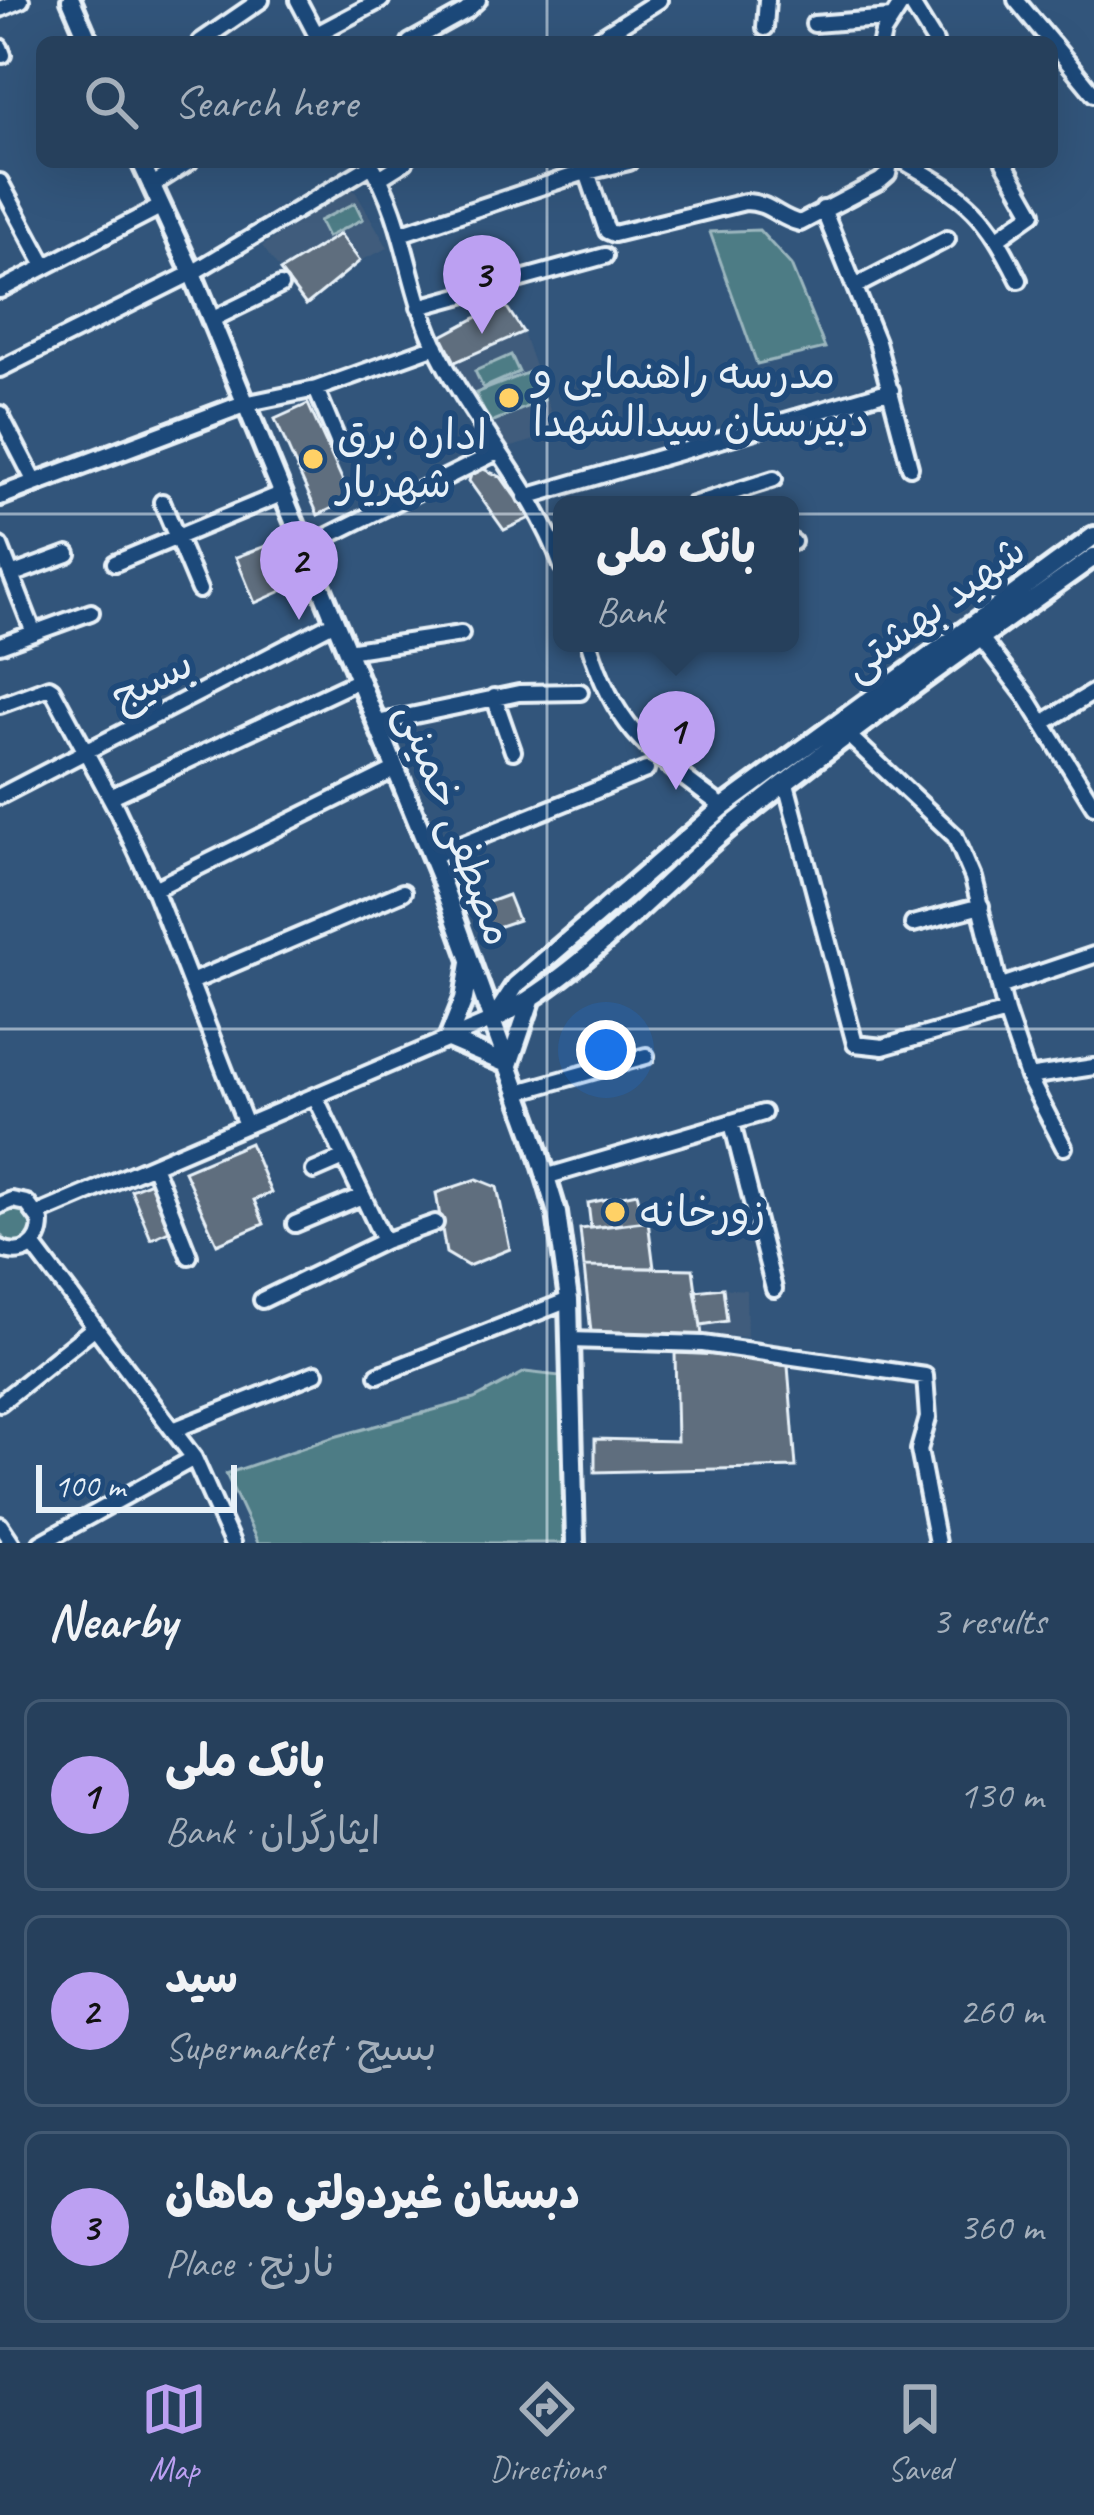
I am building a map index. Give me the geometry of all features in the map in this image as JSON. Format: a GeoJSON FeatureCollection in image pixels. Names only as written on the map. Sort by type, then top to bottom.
{"type":"FeatureCollection","features":[{"type":"Feature","properties":{"kind":"main road"},"geometry":{"type":"LineString","coordinates":[[71,0],[86,36]]}},
{"type":"Feature","properties":{"kind":"main road","name":"مصطفی خمینی"},"geometry":{"type":"LineString","coordinates":[[143,168],[192,273],[432,856],[557,1213],[569,1300],[575,1543]]}},
{"type":"Feature","properties":{"kind":"main road"},"geometry":{"type":"LineString","coordinates":[[0,496],[244,404]]}},
{"type":"Feature","properties":{"kind":"main road","name":"شهید بهشتی"},"geometry":{"type":"LineString","coordinates":[[493,1020],[516,985],[723,807],[1094,536]]}},
{"type":"Feature","properties":{"kind":"main road","name":"شهید بهشتی"},"geometry":{"type":"LineString","coordinates":[[493,1020],[531,1000],[730,827],[848,735],[1094,557]]}},
{"type":"Feature","properties":{"kind":"main road"},"geometry":{"type":"LineString","coordinates":[[470,962],[464,999],[448,1039],[508,1065],[531,1000]]}},
{"type":"Feature","properties":{"kind":"street"},"geometry":{"type":"LineString","coordinates":[[0,9],[21,0]]}},
{"type":"Feature","properties":{"kind":"street"},"geometry":{"type":"LineString","coordinates":[[209,36],[261,0]]}},
{"type":"Feature","properties":{"kind":"street"},"geometry":{"type":"LineString","coordinates":[[298,0],[317,36]]}},
{"type":"Feature","properties":{"kind":"street"},"geometry":{"type":"LineString","coordinates":[[321,36],[380,0]]}},
{"type":"Feature","properties":{"kind":"street"},"geometry":{"type":"LineString","coordinates":[[421,36],[478,0]]}},
{"type":"Feature","properties":{"kind":"street"},"geometry":{"type":"LineString","coordinates":[[602,36],[659,0]]}},
{"type":"Feature","properties":{"kind":"street"},"geometry":{"type":"LineString","coordinates":[[765,28],[767,0]]}},
{"type":"Feature","properties":{"kind":"street"},"geometry":{"type":"LineString","coordinates":[[884,36],[906,0],[931,36]]}},
{"type":"Feature","properties":{"kind":"street"},"geometry":{"type":"LineString","coordinates":[[1016,0],[1047,36]]}},
{"type":"Feature","properties":{"kind":"street"},"geometry":{"type":"LineString","coordinates":[[814,25],[892,18]]}},
{"type":"Feature","properties":{"kind":"street"},"geometry":{"type":"LineString","coordinates":[[1058,49],[1094,94]]}},
{"type":"Feature","properties":{"kind":"street"},"geometry":{"type":"LineString","coordinates":[[151,186],[180,168]]}},
{"type":"Feature","properties":{"kind":"street"},"geometry":{"type":"LineString","coordinates":[[0,369],[192,273],[374,168],[403,233],[419,308],[436,346],[553,539]]}},
{"type":"Feature","properties":{"kind":"street"},"geometry":{"type":"LineString","coordinates":[[403,233],[604,168]]}},
{"type":"Feature","properties":{"kind":"street"},"geometry":{"type":"LineString","coordinates":[[587,172],[609,234],[746,202],[761,202],[800,223],[880,181],[889,168]]}},
{"type":"Feature","properties":{"kind":"street"},"geometry":{"type":"LineString","coordinates":[[916,168],[953,189],[987,220],[1019,280]]}},
{"type":"Feature","properties":{"kind":"street"},"geometry":{"type":"LineString","coordinates":[[998,238],[1033,213],[1007,168]]}},
{"type":"Feature","properties":{"kind":"street"},"geometry":{"type":"LineString","coordinates":[[0,182],[45,266]]}},
{"type":"Feature","properties":{"kind":"street"},"geometry":{"type":"LineString","coordinates":[[0,290],[160,207]]}},
{"type":"Feature","properties":{"kind":"street"},"geometry":{"type":"LineString","coordinates":[[823,208],[856,286],[891,390],[910,467]]}},
{"type":"Feature","properties":{"kind":"street"},"geometry":{"type":"LineString","coordinates":[[856,286],[947,239]]}},
{"type":"Feature","properties":{"kind":"street"},"geometry":{"type":"LineString","coordinates":[[419,308],[605,256]]}},
{"type":"Feature","properties":{"kind":"street"},"geometry":{"type":"LineString","coordinates":[[211,320],[280,286]]}},
{"type":"Feature","properties":{"kind":"street"},"geometry":{"type":"LineString","coordinates":[[244,404],[316,389],[436,346]]}},
{"type":"Feature","properties":{"kind":"street"},"geometry":{"type":"LineString","coordinates":[[316,389],[339,443]]}},
{"type":"Feature","properties":{"kind":"street"},"geometry":{"type":"LineString","coordinates":[[526,496],[891,390]]}},
{"type":"Feature","properties":{"kind":"street"},"geometry":{"type":"LineString","coordinates":[[0,414],[35,482]]}},
{"type":"Feature","properties":{"kind":"street"},"geometry":{"type":"LineString","coordinates":[[304,548],[497,452]]}},
{"type":"Feature","properties":{"kind":"street"},"geometry":{"type":"LineString","coordinates":[[730,496],[774,479]]}},
{"type":"Feature","properties":{"kind":"street"},"geometry":{"type":"LineString","coordinates":[[115,563],[281,494]]}},
{"type":"Feature","properties":{"kind":"street"},"geometry":{"type":"LineString","coordinates":[[162,502],[199,590]]}},
{"type":"Feature","properties":{"kind":"street"},"geometry":{"type":"LineString","coordinates":[[0,545],[27,636]]}},
{"type":"Feature","properties":{"kind":"street"},"geometry":{"type":"LineString","coordinates":[[11,575],[68,554]]}},
{"type":"Feature","properties":{"kind":"street"},"geometry":{"type":"LineString","coordinates":[[1,642],[92,612]]}},
{"type":"Feature","properties":{"kind":"street","name":"بسیج"},"geometry":{"type":"LineString","coordinates":[[0,796],[335,622]]}},
{"type":"Feature","properties":{"kind":"street"},"geometry":{"type":"LineString","coordinates":[[347,651],[461,634]]}},
{"type":"Feature","properties":{"kind":"street"},"geometry":{"type":"LineString","coordinates":[[981,638],[1043,723],[1094,806]]}},
{"type":"Feature","properties":{"kind":"street"},"geometry":{"type":"LineString","coordinates":[[592,652],[613,707],[666,764],[723,807]]}},
{"type":"Feature","properties":{"kind":"street"},"geometry":{"type":"LineString","coordinates":[[110,796],[359,680]]}},
{"type":"Feature","properties":{"kind":"street"},"geometry":{"type":"LineString","coordinates":[[0,705],[51,688],[154,889],[246,1125]]}},
{"type":"Feature","properties":{"kind":"street"},"geometry":{"type":"LineString","coordinates":[[377,723],[494,698],[580,692]]}},
{"type":"Feature","properties":{"kind":"street"},"geometry":{"type":"LineString","coordinates":[[1043,723],[1094,692]]}},
{"type":"Feature","properties":{"kind":"street"},"geometry":{"type":"LineString","coordinates":[[494,698],[513,751]]}},
{"type":"Feature","properties":{"kind":"street"},"geometry":{"type":"LineString","coordinates":[[848,735],[955,836],[981,906],[1006,1012],[1028,1077],[1064,1147]]}},
{"type":"Feature","properties":{"kind":"street"},"geometry":{"type":"LineString","coordinates":[[154,889],[396,770]]}},
{"type":"Feature","properties":{"kind":"street"},"geometry":{"type":"LineString","coordinates":[[432,856],[646,770]]}},
{"type":"Feature","properties":{"kind":"street"},"geometry":{"type":"LineString","coordinates":[[786,784],[855,1044],[883,1047],[1006,1012]]}},
{"type":"Feature","properties":{"kind":"street"},"geometry":{"type":"LineString","coordinates":[[191,982],[404,892]]}},
{"type":"Feature","properties":{"kind":"street"},"geometry":{"type":"LineString","coordinates":[[913,924],[981,906]]}},
{"type":"Feature","properties":{"kind":"street"},"geometry":{"type":"LineString","coordinates":[[1002,986],[1094,955]]}},
{"type":"Feature","properties":{"kind":"street","name":"شهید بهشتی"},"geometry":{"type":"LineString","coordinates":[[38,1214],[493,1020]]}},
{"type":"Feature","properties":{"kind":"street"},"geometry":{"type":"LineString","coordinates":[[518,1092],[646,1056]]}},
{"type":"Feature","properties":{"kind":"street"},"geometry":{"type":"LineString","coordinates":[[1028,1077],[1094,1067]]}},
{"type":"Feature","properties":{"kind":"street"},"geometry":{"type":"LineString","coordinates":[[314,1096],[384,1241]]}},
{"type":"Feature","properties":{"kind":"street"},"geometry":{"type":"LineString","coordinates":[[545,1178],[763,1113]]}},
{"type":"Feature","properties":{"kind":"street"},"geometry":{"type":"LineString","coordinates":[[732,1123],[774,1288]]}},
{"type":"Feature","properties":{"kind":"street"},"geometry":{"type":"LineString","coordinates":[[314,1171],[344,1158]]}},
{"type":"Feature","properties":{"kind":"street"},"geometry":{"type":"LineString","coordinates":[[152,1165],[189,1256]]}},
{"type":"Feature","properties":{"kind":"street"},"geometry":{"type":"LineString","coordinates":[[295,1224],[362,1196]]}},
{"type":"Feature","properties":{"kind":"street"},"geometry":{"type":"LineString","coordinates":[[0,1205],[20,1201],[38,1214],[41,1230],[33,1245],[17,1252],[0,1248]]}},
{"type":"Feature","properties":{"kind":"street"},"geometry":{"type":"LineString","coordinates":[[262,1300],[384,1241],[435,1223]]}},
{"type":"Feature","properties":{"kind":"street"},"geometry":{"type":"LineString","coordinates":[[33,1245],[194,1458],[232,1543]]}},
{"type":"Feature","properties":{"kind":"street"},"geometry":{"type":"LineString","coordinates":[[378,1375],[569,1300]]}},
{"type":"Feature","properties":{"kind":"street"},"geometry":{"type":"LineString","coordinates":[[0,1403],[94,1327]]}},
{"type":"Feature","properties":{"kind":"street"},"geometry":{"type":"LineString","coordinates":[[570,1340],[703,1344],[925,1376],[928,1418],[919,1450],[937,1543]]}},
{"type":"Feature","properties":{"kind":"street"},"geometry":{"type":"LineString","coordinates":[[173,1430],[316,1373]]}},
{"type":"Feature","properties":{"kind":"street"},"geometry":{"type":"LineString","coordinates":[[41,1543],[194,1458]]}},
{"type":"Feature","properties":{"kind":"street"},"geometry":{"type":"LineString","coordinates":[[0,1525],[13,1543]]}},
{"type":"Feature","properties":{"kind":"shaded area"},"geometry":{"type":"Polygon","coordinates":[[[350,189],[388,248],[360,261],[306,305],[262,246],[350,189]]]}},
{"type":"Feature","properties":{"kind":"shaded area","name":"مدرسه راهنمایی و دبیرستان سیدالشهدا"},"geometry":{"type":"Polygon","coordinates":[[[504,303],[523,332],[558,433],[499,451],[442,336],[504,303]]]}},
{"type":"Feature","properties":{"kind":"shaded area"},"geometry":{"type":"Polygon","coordinates":[[[723,1288],[746,1290],[747,1337],[702,1335],[701,1325],[727,1320],[723,1288]]]}},
{"type":"Feature","properties":{"kind":"green space"},"geometry":{"type":"Polygon","coordinates":[[[355,203],[363,219],[327,237],[319,221],[355,203]]]}},
{"type":"Feature","properties":{"kind":"green space"},"geometry":{"type":"Polygon","coordinates":[[[759,230],[791,265],[825,348],[757,364],[710,232],[759,230]]]}},
{"type":"Feature","properties":{"kind":"green space"},"geometry":{"type":"Polygon","coordinates":[[[511,355],[519,372],[483,388],[475,371],[511,355]]]}},
{"type":"Feature","properties":{"kind":"green space"},"geometry":{"type":"Polygon","coordinates":[[[532,371],[544,400],[489,423],[476,393],[532,371]]]}},
{"type":"Feature","properties":{"kind":"green space"},"geometry":{"type":"Polygon","coordinates":[[[9,1208],[23,1208],[33,1218],[33,1232],[23,1242],[9,1242],[-1,1232],[-1,1218],[9,1208]]]}},
{"type":"Feature","properties":{"kind":"green space"},"geometry":{"type":"Polygon","coordinates":[[[525,1372],[560,1376],[564,1543],[258,1543],[226,1474],[334,1437],[474,1399],[525,1372]]]}},
{"type":"Feature","properties":{"kind":"building"},"geometry":{"type":"Polygon","coordinates":[[[340,234],[360,261],[306,305],[280,271],[340,234]]]}},
{"type":"Feature","properties":{"kind":"building"},"geometry":{"type":"Polygon","coordinates":[[[504,303],[523,332],[455,362],[442,336],[504,303]]]}},
{"type":"Feature","properties":{"kind":"building","name":"اداره برق شهریار"},"geometry":{"type":"Polygon","coordinates":[[[308,404],[351,499],[318,515],[275,419],[308,404]]]}},
{"type":"Feature","properties":{"kind":"building"},"geometry":{"type":"Polygon","coordinates":[[[483,469],[501,477],[530,518],[504,530],[469,481],[483,469]]]}},
{"type":"Feature","properties":{"kind":"building"},"geometry":{"type":"Polygon","coordinates":[[[269,545],[286,589],[255,603],[236,557],[269,545]]]}},
{"type":"Feature","properties":{"kind":"building"},"geometry":{"type":"Polygon","coordinates":[[[508,895],[518,920],[483,932],[472,908],[508,895]]]}},
{"type":"Feature","properties":{"kind":"building"},"geometry":{"type":"Polygon","coordinates":[[[250,1143],[271,1193],[254,1200],[264,1224],[217,1244],[184,1171],[250,1143]]]}},
{"type":"Feature","properties":{"kind":"building"},"geometry":{"type":"Polygon","coordinates":[[[477,1179],[497,1187],[510,1249],[468,1266],[446,1253],[436,1193],[477,1179]]]}},
{"type":"Feature","properties":{"kind":"building"},"geometry":{"type":"Polygon","coordinates":[[[153,1181],[173,1229],[151,1239],[131,1190],[153,1181]]]}},
{"type":"Feature","properties":{"kind":"building","name":"زورخانه"},"geometry":{"type":"Polygon","coordinates":[[[637,1193],[644,1222],[591,1228],[588,1203],[637,1193]]]}},
{"type":"Feature","properties":{"kind":"building"},"geometry":{"type":"Polygon","coordinates":[[[648,1221],[654,1268],[584,1267],[580,1229],[648,1221]]]}},
{"type":"Feature","properties":{"kind":"building"},"geometry":{"type":"Polygon","coordinates":[[[584,1267],[693,1269],[702,1335],[591,1332],[584,1267]]]}},
{"type":"Feature","properties":{"kind":"building"},"geometry":{"type":"Polygon","coordinates":[[[723,1288],[727,1321],[701,1325],[695,1291],[723,1288]]]}},
{"type":"Feature","properties":{"kind":"building"},"geometry":{"type":"Polygon","coordinates":[[[675,1353],[788,1366],[796,1467],[595,1472],[595,1439],[677,1441],[675,1353]]]}},
{"type":"Feature","properties":{"kind":"place","name":"دبستان غیردولتی ماهان"},"geometry":{"type":"Point","coordinates":[482,334]}},
{"type":"Feature","properties":{"kind":"place","name":"مدرسه راهنمایی و دبیرستان سیدالشهدا"},"geometry":{"type":"Point","coordinates":[509,398]}},
{"type":"Feature","properties":{"kind":"place","name":"اداره برق شهریار"},"geometry":{"type":"Point","coordinates":[313,459]}},
{"type":"Feature","properties":{"kind":"place","name":"سید"},"geometry":{"type":"Point","coordinates":[299,620]}},
{"type":"Feature","properties":{"kind":"place","name":"بانک ملی"},"geometry":{"type":"Point","coordinates":[676,790]}},
{"type":"Feature","properties":{"kind":"place","name":"زورخانه"},"geometry":{"type":"Point","coordinates":[615,1212]}}]}
